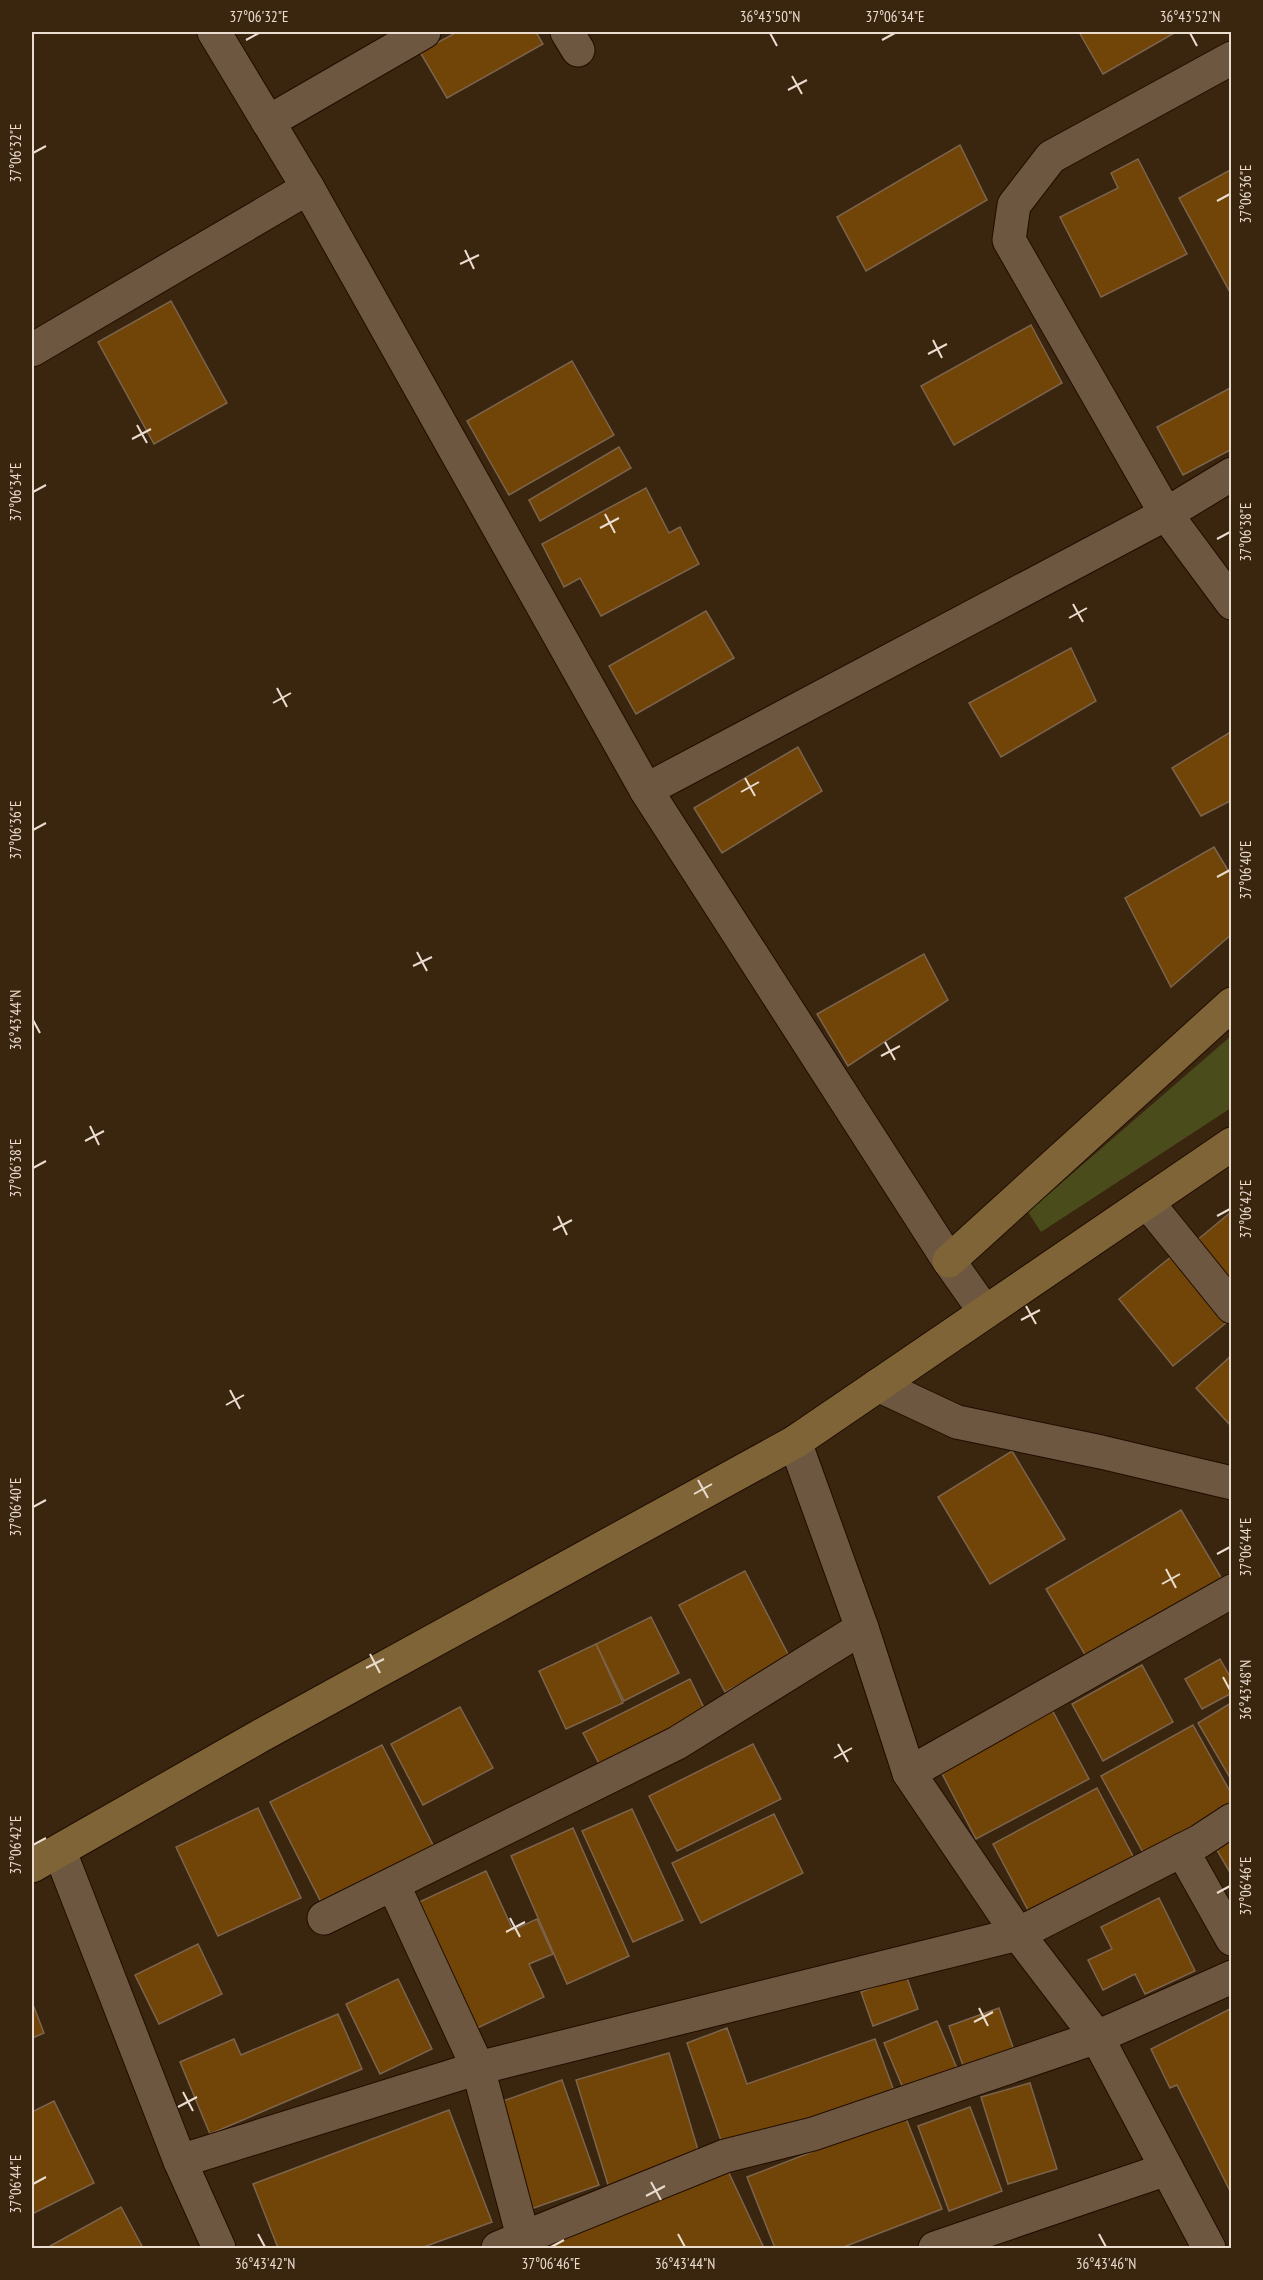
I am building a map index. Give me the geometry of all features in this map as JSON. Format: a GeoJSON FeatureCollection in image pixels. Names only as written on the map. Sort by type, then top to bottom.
{"type":"FeatureCollection","features":[{"type":"Feature","properties":{"kind":"street"},"geometry":{"type":"LineString","coordinates":[[214,32],[308,188],[646,790],[949,1261],[985,1312]]}},
{"type":"Feature","properties":{"kind":"street"},"geometry":{"type":"LineString","coordinates":[[268,122],[424,32]]}},
{"type":"Feature","properties":{"kind":"street"},"geometry":{"type":"LineString","coordinates":[[1232,58],[1051,157],[1014,205],[1009,240],[1166,514],[1232,603]]}},
{"type":"Feature","properties":{"kind":"street"},"geometry":{"type":"LineString","coordinates":[[32,350],[308,188]]}},
{"type":"Feature","properties":{"kind":"street"},"geometry":{"type":"LineString","coordinates":[[646,790],[1166,514],[1232,474]]}},
{"type":"Feature","properties":{"kind":"street"},"geometry":{"type":"LineString","coordinates":[[949,1261],[1232,1004]]}},
{"type":"Feature","properties":{"kind":"street"},"geometry":{"type":"LineString","coordinates":[[219,2248],[46,1859],[260,1736],[795,1442],[1232,1144]]}},
{"type":"Feature","properties":{"kind":"street"},"geometry":{"type":"LineString","coordinates":[[1147,1202],[1232,1307]]}},
{"type":"Feature","properties":{"kind":"street"},"geometry":{"type":"LineString","coordinates":[[878,1385],[957,1422],[1101,1452],[1232,1483]]}},
{"type":"Feature","properties":{"kind":"street"},"geometry":{"type":"LineString","coordinates":[[795,1442],[862,1628],[909,1773],[1018,1934],[1096,2037],[1209,2248]]}},
{"type":"Feature","properties":{"kind":"street"},"geometry":{"type":"LineString","coordinates":[[909,1773],[1232,1591]]}},
{"type":"Feature","properties":{"kind":"street"},"geometry":{"type":"LineString","coordinates":[[324,1918],[677,1743],[862,1628]]}},
{"type":"Feature","properties":{"kind":"street"},"geometry":{"type":"LineString","coordinates":[[180,2161],[478,2068],[1018,1934],[1182,1850],[1232,1820]]}},
{"type":"Feature","properties":{"kind":"street"},"geometry":{"type":"LineString","coordinates":[[1182,1850],[1232,1939]]}},
{"type":"Feature","properties":{"kind":"street"},"geometry":{"type":"LineString","coordinates":[[393,1884],[478,2068],[516,2245],[725,2156],[813,2134],[1096,2037],[1232,1977]]}},
{"type":"Feature","properties":{"kind":"street"},"geometry":{"type":"LineString","coordinates":[[935,2248],[1167,2169]]}},
{"type":"Feature","properties":{"kind":"shaded area"},"geometry":{"type":"Polygon","coordinates":[[[1231,1036],[1231,1108],[1041,1232],[1028,1212],[1231,1036]]]}},
{"type":"Feature","properties":{"kind":"building"},"geometry":{"type":"Polygon","coordinates":[[[457,32],[536,32],[543,44],[447,98],[420,52],[457,32]]]}},
{"type":"Feature","properties":{"kind":"building"},"geometry":{"type":"Polygon","coordinates":[[[1079,32],[1176,32],[1103,74],[1079,32]]]}},
{"type":"Feature","properties":{"kind":"building"},"geometry":{"type":"Polygon","coordinates":[[[960,145],[987,200],[866,271],[837,217],[960,145]]]}},
{"type":"Feature","properties":{"kind":"building"},"geometry":{"type":"Polygon","coordinates":[[[1138,159],[1187,254],[1101,297],[1060,217],[1118,188],[1111,173],[1138,159]]]}},
{"type":"Feature","properties":{"kind":"building"},"geometry":{"type":"Polygon","coordinates":[[[1232,169],[1232,296],[1179,198],[1232,169]]]}},
{"type":"Feature","properties":{"kind":"building"},"geometry":{"type":"Polygon","coordinates":[[[171,301],[227,403],[154,444],[98,342],[171,301]]]}},
{"type":"Feature","properties":{"kind":"building"},"geometry":{"type":"Polygon","coordinates":[[[1031,325],[1062,383],[954,445],[921,386],[1031,325]]]}},
{"type":"Feature","properties":{"kind":"building"},"geometry":{"type":"Polygon","coordinates":[[[572,361],[614,435],[509,495],[467,421],[572,361]]]}},
{"type":"Feature","properties":{"kind":"building"},"geometry":{"type":"Polygon","coordinates":[[[1232,387],[1232,449],[1183,475],[1157,427],[1232,387]]]}},
{"type":"Feature","properties":{"kind":"building"},"geometry":{"type":"Polygon","coordinates":[[[619,447],[631,468],[540,521],[529,500],[619,447]]]}},
{"type":"Feature","properties":{"kind":"building"},"geometry":{"type":"Polygon","coordinates":[[[646,488],[669,533],[680,527],[699,564],[601,616],[580,578],[564,587],[542,544],[646,488]]]}},
{"type":"Feature","properties":{"kind":"building"},"geometry":{"type":"Polygon","coordinates":[[[706,611],[734,658],[636,714],[609,666],[706,611]]]}},
{"type":"Feature","properties":{"kind":"building"},"geometry":{"type":"Polygon","coordinates":[[[1071,648],[1096,701],[1001,757],[969,703],[1071,648]]]}},
{"type":"Feature","properties":{"kind":"building"},"geometry":{"type":"Polygon","coordinates":[[[1232,731],[1232,800],[1201,816],[1172,768],[1232,731]]]}},
{"type":"Feature","properties":{"kind":"building"},"geometry":{"type":"Polygon","coordinates":[[[798,747],[822,791],[722,853],[694,808],[798,747]]]}},
{"type":"Feature","properties":{"kind":"building"},"geometry":{"type":"Polygon","coordinates":[[[1214,847],[1232,877],[1232,934],[1171,987],[1125,898],[1214,847]]]}},
{"type":"Feature","properties":{"kind":"building"},"geometry":{"type":"Polygon","coordinates":[[[924,954],[948,1000],[848,1066],[817,1014],[924,954]]]}},
{"type":"Feature","properties":{"kind":"building"},"geometry":{"type":"Polygon","coordinates":[[[1232,1212],[1232,1296],[1190,1246],[1232,1212]]]}},
{"type":"Feature","properties":{"kind":"building"},"geometry":{"type":"Polygon","coordinates":[[[1172,1256],[1226,1323],[1173,1366],[1119,1299],[1172,1256]]]}},
{"type":"Feature","properties":{"kind":"building"},"geometry":{"type":"Polygon","coordinates":[[[1232,1355],[1232,1427],[1196,1388],[1232,1355]]]}},
{"type":"Feature","properties":{"kind":"building"},"geometry":{"type":"Polygon","coordinates":[[[1012,1451],[1065,1539],[990,1584],[938,1497],[1012,1451]]]}},
{"type":"Feature","properties":{"kind":"building"},"geometry":{"type":"Polygon","coordinates":[[[1181,1510],[1225,1584],[1090,1663],[1046,1589],[1181,1510]]]}},
{"type":"Feature","properties":{"kind":"building"},"geometry":{"type":"Polygon","coordinates":[[[745,1571],[790,1658],[725,1692],[679,1605],[745,1571]]]}},
{"type":"Feature","properties":{"kind":"building"},"geometry":{"type":"Polygon","coordinates":[[[651,1617],[679,1673],[624,1701],[596,1644],[651,1617]]]}},
{"type":"Feature","properties":{"kind":"building"},"geometry":{"type":"Polygon","coordinates":[[[596,1644],[623,1703],[566,1729],[539,1671],[596,1644]]]}},
{"type":"Feature","properties":{"kind":"building"},"geometry":{"type":"Polygon","coordinates":[[[1220,1659],[1232,1680],[1232,1693],[1202,1709],[1185,1679],[1220,1659]]]}},
{"type":"Feature","properties":{"kind":"building"},"geometry":{"type":"Polygon","coordinates":[[[1142,1665],[1173,1722],[1103,1761],[1072,1704],[1142,1665]]]}},
{"type":"Feature","properties":{"kind":"building"},"geometry":{"type":"Polygon","coordinates":[[[690,1679],[708,1716],[602,1769],[583,1733],[690,1679]]]}},
{"type":"Feature","properties":{"kind":"building"},"geometry":{"type":"Polygon","coordinates":[[[1232,1704],[1232,1781],[1198,1723],[1232,1704]]]}},
{"type":"Feature","properties":{"kind":"building"},"geometry":{"type":"Polygon","coordinates":[[[1050,1706],[1089,1779],[976,1839],[938,1766],[1050,1706]]]}},
{"type":"Feature","properties":{"kind":"building"},"geometry":{"type":"Polygon","coordinates":[[[460,1707],[493,1768],[423,1805],[391,1744],[460,1707]]]}},
{"type":"Feature","properties":{"kind":"building"},"geometry":{"type":"Polygon","coordinates":[[[1193,1725],[1232,1795],[1232,1808],[1145,1856],[1101,1776],[1193,1725]]]}},
{"type":"Feature","properties":{"kind":"building"},"geometry":{"type":"Polygon","coordinates":[[[753,1744],[781,1799],[677,1851],[649,1796],[753,1744]]]}},
{"type":"Feature","properties":{"kind":"building"},"geometry":{"type":"Polygon","coordinates":[[[382,1745],[434,1847],[322,1904],[270,1802],[382,1745]]]}},
{"type":"Feature","properties":{"kind":"building"},"geometry":{"type":"Polygon","coordinates":[[[1097,1788],[1134,1858],[1030,1914],[993,1844],[1097,1788]]]}},
{"type":"Feature","properties":{"kind":"building"},"geometry":{"type":"Polygon","coordinates":[[[258,1808],[301,1898],[218,1936],[176,1847],[258,1808]]]}},
{"type":"Feature","properties":{"kind":"building"},"geometry":{"type":"Polygon","coordinates":[[[632,1809],[683,1920],[633,1942],[582,1831],[632,1809]]]}},
{"type":"Feature","properties":{"kind":"building"},"geometry":{"type":"Polygon","coordinates":[[[774,1814],[803,1873],[701,1923],[672,1863],[774,1814]]]}},
{"type":"Feature","properties":{"kind":"building"},"geometry":{"type":"Polygon","coordinates":[[[573,1828],[629,1956],[567,1984],[511,1856],[573,1828]]]}},
{"type":"Feature","properties":{"kind":"building"},"geometry":{"type":"Polygon","coordinates":[[[1232,1835],[1232,1876],[1214,1845],[1232,1835]]]}},
{"type":"Feature","properties":{"kind":"building"},"geometry":{"type":"Polygon","coordinates":[[[486,1871],[513,1930],[537,1919],[553,1954],[529,1964],[544,1997],[475,2029],[417,1903],[486,1871]]]}},
{"type":"Feature","properties":{"kind":"building"},"geometry":{"type":"Polygon","coordinates":[[[1159,1898],[1195,1971],[1145,1994],[1135,1974],[1103,1990],[1088,1960],[1112,1949],[1101,1927],[1159,1898]]]}},
{"type":"Feature","properties":{"kind":"building"},"geometry":{"type":"Polygon","coordinates":[[[198,1944],[222,1994],[159,2024],[135,1975],[198,1944]]]}},
{"type":"Feature","properties":{"kind":"building"},"geometry":{"type":"Polygon","coordinates":[[[906,1975],[918,2009],[873,2026],[861,1992],[906,1975]]]}},
{"type":"Feature","properties":{"kind":"building"},"geometry":{"type":"Polygon","coordinates":[[[398,1979],[432,2049],[380,2074],[346,2004],[398,1979]]]}},
{"type":"Feature","properties":{"kind":"building"},"geometry":{"type":"Polygon","coordinates":[[[32,2002],[44,2033],[32,2038],[32,2002]]]}},
{"type":"Feature","properties":{"kind":"building"},"geometry":{"type":"Polygon","coordinates":[[[999,2008],[1015,2053],[965,2071],[949,2026],[999,2008]]]}},
{"type":"Feature","properties":{"kind":"building"},"geometry":{"type":"Polygon","coordinates":[[[1232,2008],[1232,2195],[1177,2085],[1170,2088],[1151,2049],[1232,2008]]]}},
{"type":"Feature","properties":{"kind":"building"},"geometry":{"type":"Polygon","coordinates":[[[338,2014],[362,2069],[210,2134],[180,2062],[234,2039],[241,2055],[338,2014]]]}},
{"type":"Feature","properties":{"kind":"building"},"geometry":{"type":"Polygon","coordinates":[[[937,2021],[959,2073],[906,2095],[884,2043],[937,2021]]]}},
{"type":"Feature","properties":{"kind":"building"},"geometry":{"type":"Polygon","coordinates":[[[727,2028],[747,2084],[875,2039],[894,2091],[725,2152],[687,2043],[727,2028]]]}},
{"type":"Feature","properties":{"kind":"building"},"geometry":{"type":"Polygon","coordinates":[[[669,2053],[701,2160],[609,2188],[576,2080],[669,2053]]]}},
{"type":"Feature","properties":{"kind":"building"},"geometry":{"type":"Polygon","coordinates":[[[562,2080],[599,2185],[528,2210],[492,2105],[562,2080]]]}},
{"type":"Feature","properties":{"kind":"building"},"geometry":{"type":"Polygon","coordinates":[[[1030,2083],[1057,2169],[1008,2184],[981,2097],[1030,2083]]]}},
{"type":"Feature","properties":{"kind":"building"},"geometry":{"type":"Polygon","coordinates":[[[54,2101],[94,2183],[32,2214],[32,2112],[54,2101]]]}},
{"type":"Feature","properties":{"kind":"building"},"geometry":{"type":"Polygon","coordinates":[[[970,2107],[1002,2191],[949,2211],[918,2126],[970,2107]]]}},
{"type":"Feature","properties":{"kind":"building"},"geometry":{"type":"Polygon","coordinates":[[[449,2110],[492,2222],[421,2248],[278,2248],[253,2184],[449,2110]]]}},
{"type":"Feature","properties":{"kind":"building"},"geometry":{"type":"Polygon","coordinates":[[[905,2116],[942,2209],[841,2248],[775,2248],[747,2177],[905,2116]]]}},
{"type":"Feature","properties":{"kind":"building"},"geometry":{"type":"Polygon","coordinates":[[[722,2158],[764,2248],[536,2248],[722,2158]]]}},
{"type":"Feature","properties":{"kind":"building"},"geometry":{"type":"Polygon","coordinates":[[[121,2207],[143,2248],[51,2248],[50,2246],[121,2207]]]}}]}
